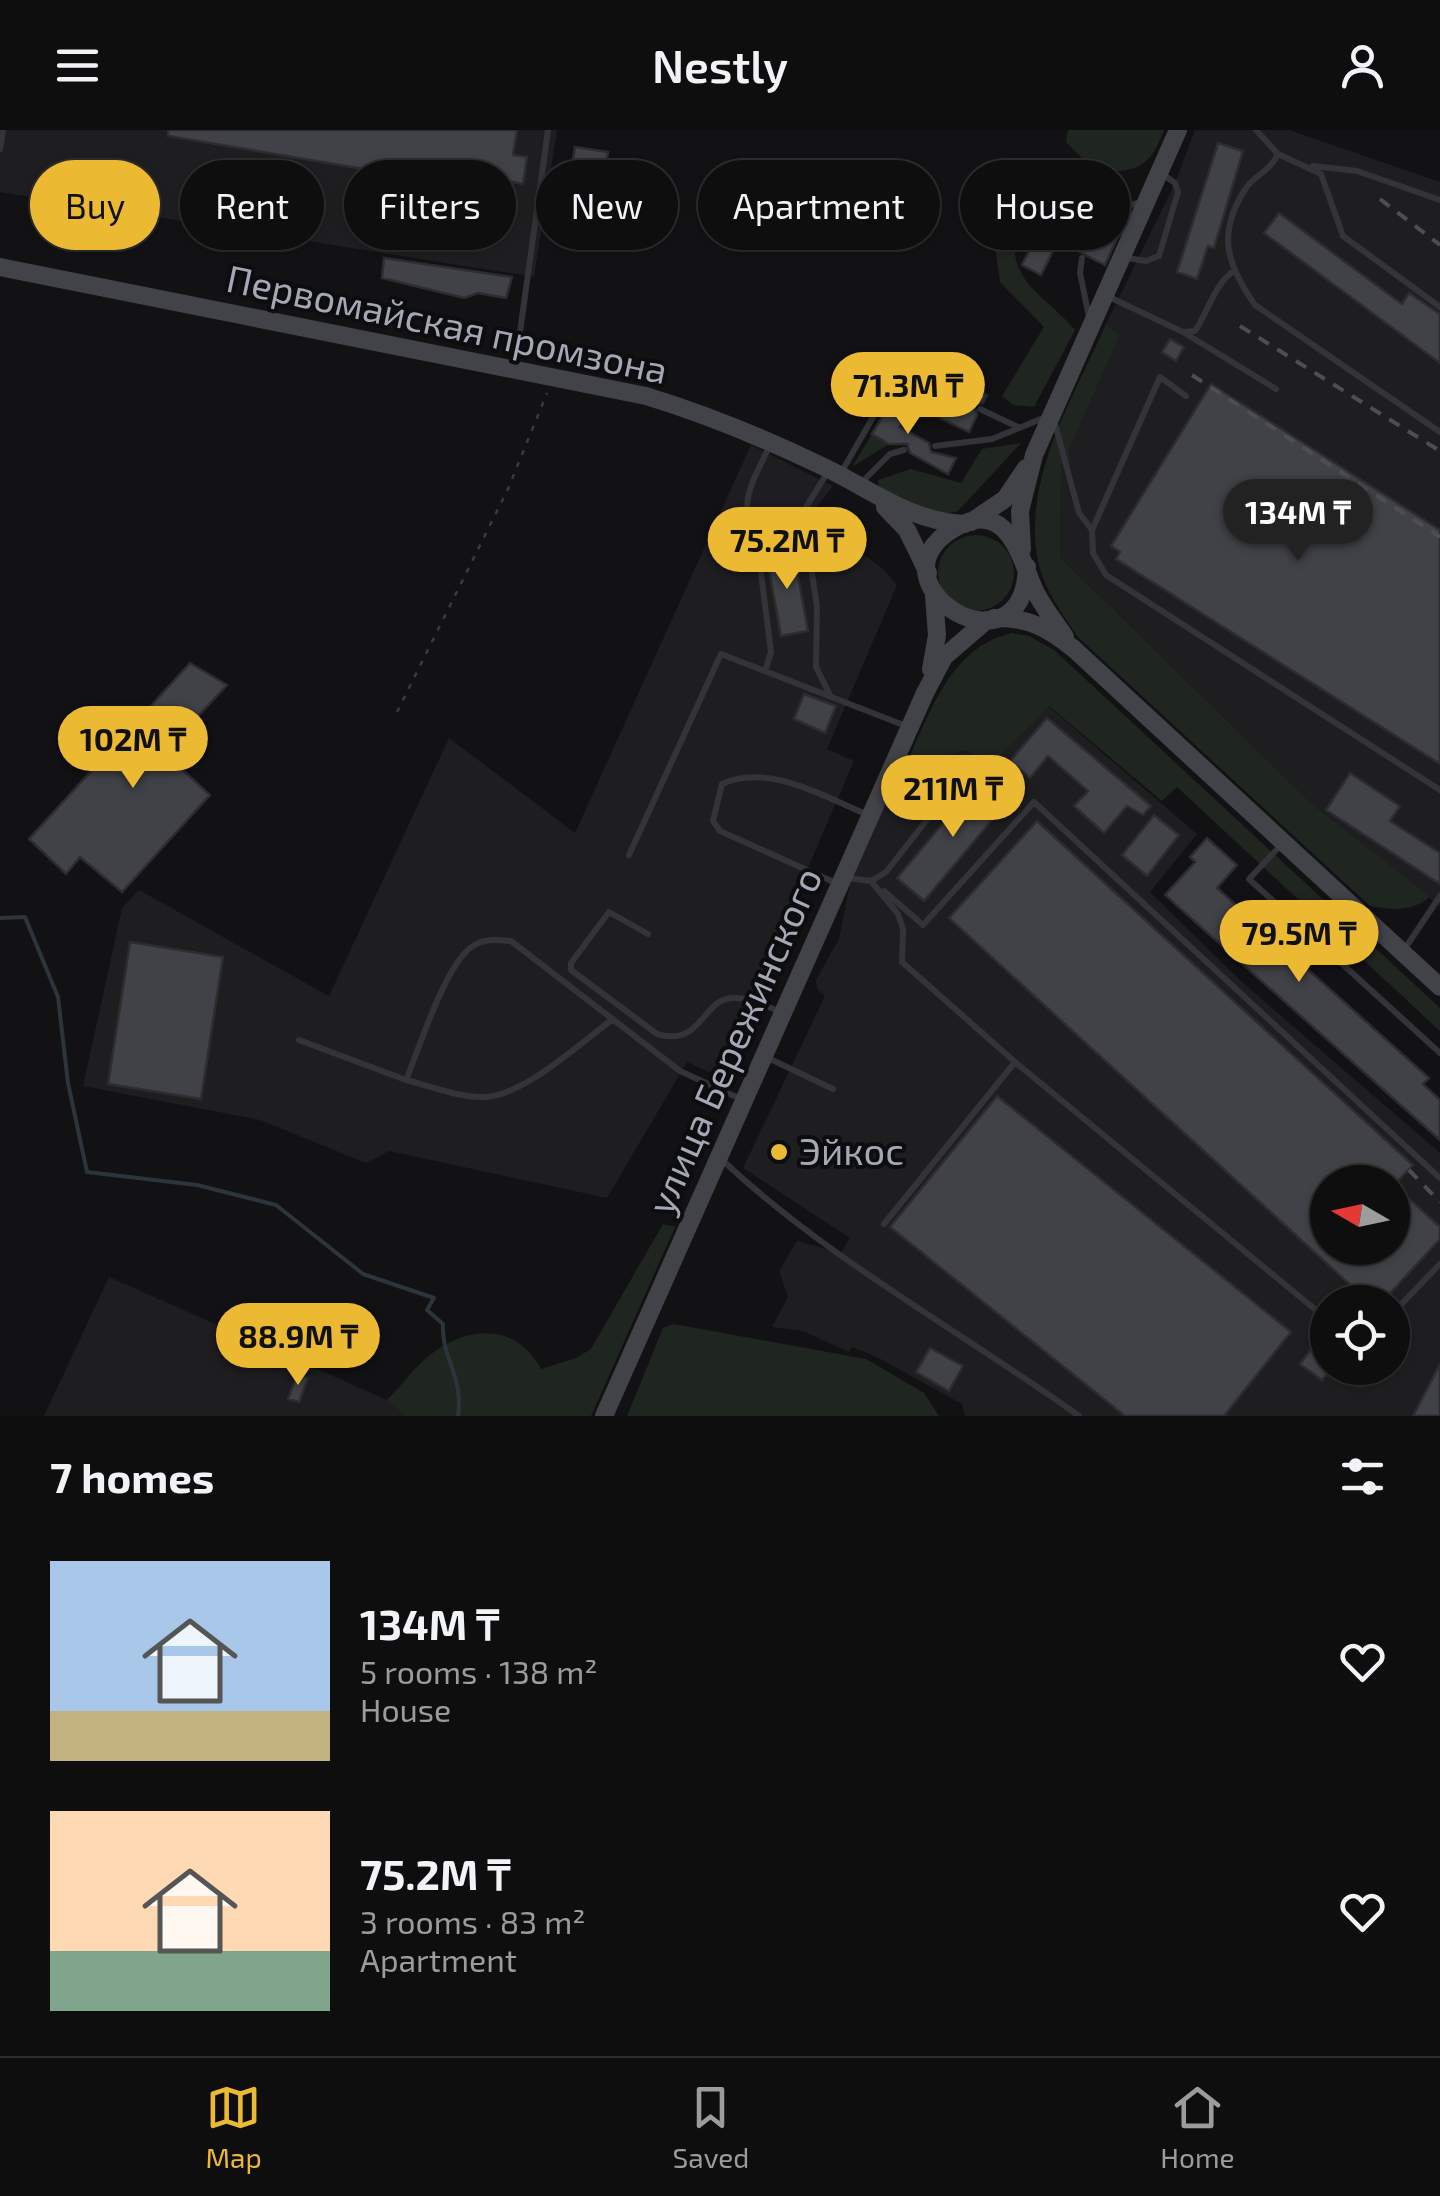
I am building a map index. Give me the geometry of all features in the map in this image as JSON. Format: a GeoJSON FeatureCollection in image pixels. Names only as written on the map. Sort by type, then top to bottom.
{"type":"FeatureCollection","features":[{"type":"Feature","properties":{"kind":"main road"},"geometry":{"type":"LineString","coordinates":[[925,693],[944,657],[1019,598],[1024,558],[1020,511],[1034,455],[1178,130]]}},
{"type":"Feature","properties":{"kind":"main road","name":"Первомайская промзона"},"geometry":{"type":"LineString","coordinates":[[0,268],[556,376],[710,416],[834,472],[908,514],[938,523],[967,524]]}},
{"type":"Feature","properties":{"kind":"main road"},"geometry":{"type":"LineString","coordinates":[[928,573],[931,554],[941,538],[1005,499],[1034,455]]}},
{"type":"Feature","properties":{"kind":"main road"},"geometry":{"type":"LineString","coordinates":[[863,487],[907,530],[928,573],[937,635],[925,693]]}},
{"type":"Feature","properties":{"kind":"main road"},"geometry":{"type":"LineString","coordinates":[[967,524],[998,526],[1024,558],[1036,592],[1074,649]]}},
{"type":"Feature","properties":{"kind":"main road"},"geometry":{"type":"LineString","coordinates":[[934,595],[958,617],[1017,618],[1037,624],[1074,649],[1440,987]]}},
{"type":"Feature","properties":{"kind":"main road","name":"улица Бережинского"},"geometry":{"type":"LineString","coordinates":[[604,1416],[925,693]]}},
{"type":"Feature","properties":{"kind":"lane"},"geometry":{"type":"LineString","coordinates":[[0,149],[3,130]]}},
{"type":"Feature","properties":{"kind":"lane"},"geometry":{"type":"LineString","coordinates":[[515,369],[548,130]]}},
{"type":"Feature","properties":{"kind":"lane"},"geometry":{"type":"LineString","coordinates":[[1256,130],[1278,154],[1312,166],[1356,172],[1440,200]]}},
{"type":"Feature","properties":{"kind":"lane"},"geometry":{"type":"LineString","coordinates":[[1278,154],[1274,164],[1246,188],[1231,225],[1226,247],[1234,272],[1255,306],[1440,432]]}},
{"type":"Feature","properties":{"kind":"lane"},"geometry":{"type":"LineString","coordinates":[[1312,166],[1327,186],[1335,222],[1343,236],[1440,307]]}},
{"type":"Feature","properties":{"kind":"lane"},"geometry":{"type":"LineString","coordinates":[[1120,257],[1146,261],[1159,256],[1178,192],[1175,183],[1159,172]]}},
{"type":"Feature","properties":{"kind":"lane"},"geometry":{"type":"LineString","coordinates":[[1130,205],[1146,200]]}},
{"type":"Feature","properties":{"kind":"lane"},"geometry":{"type":"LineString","coordinates":[[1082,258],[1080,273],[1090,323]]}},
{"type":"Feature","properties":{"kind":"lane"},"geometry":{"type":"LineString","coordinates":[[1184,332],[1194,331],[1222,279],[1234,272]]}},
{"type":"Feature","properties":{"kind":"lane"},"geometry":{"type":"LineString","coordinates":[[1103,294],[1184,332],[1276,388]]}},
{"type":"Feature","properties":{"kind":"lane"},"geometry":{"type":"LineString","coordinates":[[830,696],[816,666],[818,607],[804,512],[901,368],[945,388]]}},
{"type":"Feature","properties":{"kind":"lane"},"geometry":{"type":"LineString","coordinates":[[1186,396],[1160,377],[1092,530],[1094,553],[1106,575],[1440,790]]}},
{"type":"Feature","properties":{"kind":"lane"},"geometry":{"type":"LineString","coordinates":[[980,410],[1020,428]]}},
{"type":"Feature","properties":{"kind":"lane"},"geometry":{"type":"LineString","coordinates":[[935,446],[992,439],[1052,414],[1079,512],[1092,530]]}},
{"type":"Feature","properties":{"kind":"lane"},"geometry":{"type":"LineString","coordinates":[[765,671],[771,652],[755,526],[748,518],[746,501],[771,442]]}},
{"type":"Feature","properties":{"kind":"lane"},"geometry":{"type":"LineString","coordinates":[[863,487],[890,454],[904,450]]}},
{"type":"Feature","properties":{"kind":"lane"},"geometry":{"type":"LineString","coordinates":[[628,854],[721,654],[910,727]]}},
{"type":"Feature","properties":{"kind":"lane"},"geometry":{"type":"LineString","coordinates":[[870,816],[762,776],[738,777],[722,784],[712,821],[720,831],[840,881],[871,880],[886,872],[964,774]]}},
{"type":"Feature","properties":{"kind":"lane"},"geometry":{"type":"LineString","coordinates":[[871,880],[923,925],[1034,802],[1440,1178]]}},
{"type":"Feature","properties":{"kind":"lane"},"geometry":{"type":"LineString","coordinates":[[1284,842],[1249,879],[1440,1053]]}},
{"type":"Feature","properties":{"kind":"lane"},"geometry":{"type":"LineString","coordinates":[[884,891],[904,929],[902,962],[1015,1062],[1310,1305]]}},
{"type":"Feature","properties":{"kind":"lane"},"geometry":{"type":"LineString","coordinates":[[1403,951],[1440,896]]}},
{"type":"Feature","properties":{"kind":"lane"},"geometry":{"type":"LineString","coordinates":[[648,934],[608,912],[570,962],[571,970],[657,1034],[670,1038],[687,1035],[722,1000],[733,997],[782,1013]]}},
{"type":"Feature","properties":{"kind":"lane"},"geometry":{"type":"LineString","coordinates":[[406,1080],[454,968],[470,947],[488,940],[512,941],[680,1071],[744,1101]]}},
{"type":"Feature","properties":{"kind":"lane"},"geometry":{"type":"LineString","coordinates":[[298,1040],[406,1080],[476,1097],[496,1097],[517,1088],[613,1020]]}},
{"type":"Feature","properties":{"kind":"lane"},"geometry":{"type":"LineString","coordinates":[[764,1056],[833,1088]]}},
{"type":"Feature","properties":{"kind":"lane"},"geometry":{"type":"LineString","coordinates":[[884,1224],[1015,1062]]}},
{"type":"Feature","properties":{"kind":"lane"},"geometry":{"type":"LineString","coordinates":[[720,1158],[761,1196],[835,1253],[1079,1416]]}},
{"type":"Feature","properties":{"kind":"lane"},"geometry":{"type":"LineString","coordinates":[[1410,1295],[1440,1264]]}},
{"type":"Feature","properties":{"kind":"path"},"geometry":{"type":"LineString","coordinates":[[396,712],[508,488],[531,425],[556,376]]}},
{"type":"Feature","properties":{"kind":"shaded area"},"geometry":{"type":"Polygon","coordinates":[[[0,130],[557,130],[552,160],[536,160],[538,250],[534,277],[364,250],[516,250],[516,160],[344,160],[344,247],[324,244],[324,160],[180,160],[180,221],[160,217],[160,160],[30,160],[30,197],[0,192],[0,130]]]}},
{"type":"Feature","properties":{"kind":"shaded area"},"geometry":{"type":"Polygon","coordinates":[[[1068,130],[1164,130],[1147,161],[1130,169],[1130,160],[1084,160],[1066,142],[1068,130]]]}},
{"type":"Feature","properties":{"kind":"shaded area"},"geometry":{"type":"Polygon","coordinates":[[[1195,130],[1289,130],[1440,182],[1440,906],[1312,804],[1060,557],[1061,463],[1070,459],[1069,450],[1120,335],[1106,324],[1175,183],[1195,130]]]}},
{"type":"Feature","properties":{"kind":"shaded area"},"geometry":{"type":"Polygon","coordinates":[[[996,250],[1015,250],[1024,278],[1075,330],[1034,407],[1013,405],[1002,396],[1044,327],[1000,282],[996,250]]]}},
{"type":"Feature","properties":{"kind":"shaded area"},"geometry":{"type":"Polygon","coordinates":[[[1106,324],[1120,335],[1069,450],[1070,460],[1061,464],[1060,557],[1312,804],[1430,897],[1423,902],[1402,909],[1370,906],[1078,637],[1054,601],[1038,561],[1037,499],[1054,439],[1106,324]]]}},
{"type":"Feature","properties":{"kind":"shaded area"},"geometry":{"type":"Polygon","coordinates":[[[906,387],[939,399],[931,417],[893,398],[906,387]]]}},
{"type":"Feature","properties":{"kind":"shaded area"},"geometry":{"type":"Polygon","coordinates":[[[872,434],[889,444],[852,467],[872,434]]]}},
{"type":"Feature","properties":{"kind":"shaded area"},"geometry":{"type":"Polygon","coordinates":[[[1021,443],[958,511],[937,516],[879,487],[878,480],[911,469],[961,483],[982,449],[1021,443]]]}},
{"type":"Feature","properties":{"kind":"shaded area"},"geometry":{"type":"Polygon","coordinates":[[[751,445],[833,486],[810,515],[882,568],[897,585],[827,749],[854,761],[718,1076],[687,1062],[607,1198],[389,1151],[366,1163],[260,1120],[83,1086],[122,908],[139,890],[329,996],[449,738],[575,833],[751,445]]]}},
{"type":"Feature","properties":{"kind":"shaded area"},"geometry":{"type":"Polygon","coordinates":[[[976,535],[1003,546],[1014,573],[1003,600],[976,611],[949,600],[938,573],[949,546],[976,535]]]}},
{"type":"Feature","properties":{"kind":"shaded area"},"geometry":{"type":"Polygon","coordinates":[[[1012,633],[1029,636],[1054,650],[1440,1008],[1440,1031],[1177,787],[1162,801],[1049,706],[994,762],[964,751],[906,765],[934,704],[958,667],[973,652],[1012,633]]]}},
{"type":"Feature","properties":{"kind":"shaded area"},"geometry":{"type":"Polygon","coordinates":[[[1048,706],[1197,834],[1150,892],[1243,983],[1440,1153],[1440,1416],[965,1416],[962,1404],[875,1356],[852,1347],[849,1352],[803,1331],[772,1327],[788,1297],[779,1271],[797,1241],[841,1253],[850,1238],[743,1168],[825,996],[817,989],[816,980],[839,939],[851,879],[894,782],[906,765],[964,751],[994,762],[1048,706]]]}},
{"type":"Feature","properties":{"kind":"shaded area"},"geometry":{"type":"Polygon","coordinates":[[[663,1224],[675,1227],[591,1416],[405,1416],[387,1400],[424,1360],[455,1340],[471,1335],[487,1333],[517,1342],[541,1369],[591,1349],[663,1224]]]}},
{"type":"Feature","properties":{"kind":"shaded area"},"geometry":{"type":"Polygon","coordinates":[[[109,1277],[387,1400],[405,1416],[44,1416],[109,1277]]]}},
{"type":"Feature","properties":{"kind":"shaded area"},"geometry":{"type":"Polygon","coordinates":[[[674,1324],[866,1359],[924,1393],[939,1416],[627,1416],[663,1328],[674,1324]]]}},
{"type":"Feature","properties":{"kind":"building"},"geometry":{"type":"Polygon","coordinates":[[[168,130],[517,130],[513,155],[527,157],[523,184],[516,183],[516,160],[344,160],[344,166],[168,136],[168,130]]]}},
{"type":"Feature","properties":{"kind":"building"},"geometry":{"type":"Polygon","coordinates":[[[1218,143],[1243,151],[1214,248],[1208,246],[1197,279],[1177,272],[1218,143]]]}},
{"type":"Feature","properties":{"kind":"building"},"geometry":{"type":"Polygon","coordinates":[[[575,147],[608,152],[607,160],[573,160],[575,147]]]}},
{"type":"Feature","properties":{"kind":"building"},"geometry":{"type":"Polygon","coordinates":[[[1279,213],[1402,304],[1409,293],[1440,314],[1440,363],[1264,233],[1279,213]]]}},
{"type":"Feature","properties":{"kind":"building"},"geometry":{"type":"Polygon","coordinates":[[[1030,250],[1054,250],[1041,275],[1022,265],[1030,250]]]}},
{"type":"Feature","properties":{"kind":"building"},"geometry":{"type":"Polygon","coordinates":[[[1076,250],[1112,250],[1105,265],[1076,250]]]}},
{"type":"Feature","properties":{"kind":"building"},"geometry":{"type":"Polygon","coordinates":[[[384,258],[512,277],[506,298],[478,293],[464,298],[382,278],[384,258]]]}},
{"type":"Feature","properties":{"kind":"building"},"geometry":{"type":"Polygon","coordinates":[[[1170,339],[1184,347],[1176,361],[1162,352],[1170,339]]]}},
{"type":"Feature","properties":{"kind":"building"},"geometry":{"type":"Polygon","coordinates":[[[951,376],[987,395],[983,403],[974,405],[977,415],[969,432],[932,414],[942,394],[951,392],[951,376]]]}},
{"type":"Feature","properties":{"kind":"building"},"geometry":{"type":"Polygon","coordinates":[[[1211,384],[1440,530],[1440,764],[1116,559],[1120,552],[1111,546],[1211,384]]]}},
{"type":"Feature","properties":{"kind":"building"},"geometry":{"type":"Polygon","coordinates":[[[893,398],[911,408],[900,427],[929,443],[931,452],[956,458],[948,474],[910,453],[907,444],[889,444],[872,434],[893,398]]]}},
{"type":"Feature","properties":{"kind":"building"},"geometry":{"type":"Polygon","coordinates":[[[793,548],[808,631],[781,636],[766,553],[793,548]]]}},
{"type":"Feature","properties":{"kind":"building"},"geometry":{"type":"Polygon","coordinates":[[[190,663],[227,685],[164,753],[210,795],[122,892],[80,857],[66,874],[29,839],[190,663]]]}},
{"type":"Feature","properties":{"kind":"building"},"geometry":{"type":"Polygon","coordinates":[[[804,694],[836,706],[825,733],[794,719],[804,694]]]}},
{"type":"Feature","properties":{"kind":"building"},"geometry":{"type":"Polygon","coordinates":[[[1047,718],[1151,806],[1143,815],[1127,806],[1104,833],[1074,806],[1088,791],[1048,756],[1030,778],[1010,761],[1047,718]]]}},
{"type":"Feature","properties":{"kind":"building"},"geometry":{"type":"Polygon","coordinates":[[[1350,773],[1400,806],[1390,821],[1440,853],[1440,884],[1326,810],[1350,773]]]}},
{"type":"Feature","properties":{"kind":"building"},"geometry":{"type":"Polygon","coordinates":[[[981,778],[1008,801],[924,901],[897,878],[981,778]]]}},
{"type":"Feature","properties":{"kind":"building"},"geometry":{"type":"Polygon","coordinates":[[[1154,815],[1179,835],[1147,876],[1122,855],[1154,815]]]}},
{"type":"Feature","properties":{"kind":"building"},"geometry":{"type":"Polygon","coordinates":[[[1037,821],[1413,1165],[1410,1168],[1410,1165],[1310,1165],[1310,1248],[949,918],[1037,821]]]}},
{"type":"Feature","properties":{"kind":"building"},"geometry":{"type":"Polygon","coordinates":[[[1207,838],[1237,865],[1217,888],[1429,1078],[1423,1084],[1440,1100],[1440,1140],[1165,895],[1195,862],[1190,857],[1207,838]]]}},
{"type":"Feature","properties":{"kind":"building"},"geometry":{"type":"Polygon","coordinates":[[[130,942],[223,957],[201,1099],[108,1084],[130,942]]]}},
{"type":"Feature","properties":{"kind":"building"},"geometry":{"type":"Polygon","coordinates":[[[997,1096],[1291,1332],[1224,1416],[1125,1416],[890,1227],[997,1096]]]}},
{"type":"Feature","properties":{"kind":"building"},"geometry":{"type":"Polygon","coordinates":[[[1410,1200],[1440,1227],[1440,1239],[1398,1285],[1350,1285],[1329,1265],[1410,1265],[1410,1200]]]}},
{"type":"Feature","properties":{"kind":"building"},"geometry":{"type":"Polygon","coordinates":[[[930,1348],[963,1366],[949,1391],[916,1372],[930,1348]]]}},
{"type":"Feature","properties":{"kind":"building"},"geometry":{"type":"Polygon","coordinates":[[[1310,1351],[1310,1371],[1300,1364],[1310,1351]]]}},
{"type":"Feature","properties":{"kind":"building"},"geometry":{"type":"Polygon","coordinates":[[[1440,1364],[1440,1416],[1413,1416],[1440,1364]]]}},
{"type":"Feature","properties":{"kind":"building"},"geometry":{"type":"Polygon","coordinates":[[[297,1374],[308,1378],[299,1402],[288,1399],[297,1374]]]}},
{"type":"Feature","properties":{"kind":"waterway"},"geometry":{"type":"LineString","coordinates":[[0,918],[25,917],[58,997],[68,1083],[87,1172],[197,1185],[276,1205],[363,1274],[434,1298],[427,1310],[443,1324],[445,1347],[458,1390],[458,1416]]}},
{"type":"Feature","properties":{"kind":"railway"},"geometry":{"type":"LineString","coordinates":[[1380,199],[1440,245]]}},
{"type":"Feature","properties":{"kind":"railway"},"geometry":{"type":"LineString","coordinates":[[1240,326],[1440,451]]}},
{"type":"Feature","properties":{"kind":"railway"},"geometry":{"type":"LineString","coordinates":[[1192,375],[1440,537]]}},
{"type":"Feature","properties":{"kind":"railway"},"geometry":{"type":"LineString","coordinates":[[1410,1171],[1440,1202]]}},
{"type":"Feature","properties":{"kind":"place","name":"Эйкос"},"geometry":{"type":"Point","coordinates":[779,1152]}}]}
